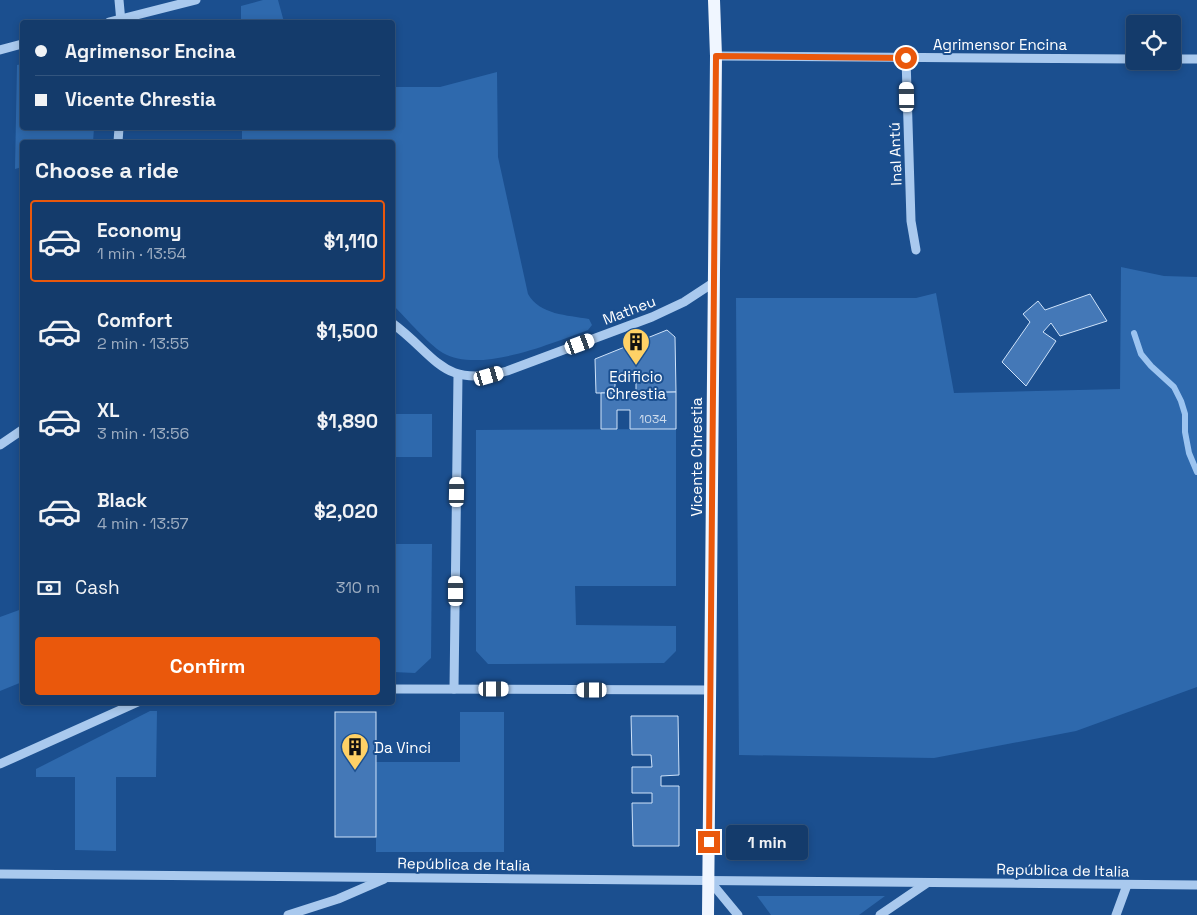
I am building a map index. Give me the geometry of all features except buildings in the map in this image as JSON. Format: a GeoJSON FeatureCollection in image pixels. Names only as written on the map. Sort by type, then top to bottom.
{"type":"FeatureCollection","features":[{"type":"Feature","properties":{"kind":"main road","name":"Vicente Chrestia"},"geometry":{"type":"LineString","coordinates":[[708,915],[716,56],[714,0]]}},
{"type":"Feature","properties":{"kind":"street"},"geometry":{"type":"LineString","coordinates":[[119,0],[121,20]]}},
{"type":"Feature","properties":{"kind":"street"},"geometry":{"type":"LineString","coordinates":[[125,20],[196,0]]}},
{"type":"Feature","properties":{"kind":"street"},"geometry":{"type":"LineString","coordinates":[[0,50],[20,45]]}},
{"type":"Feature","properties":{"kind":"street","name":"Agrimensor Encina"},"geometry":{"type":"LineString","coordinates":[[716,56],[1126,59]]}},
{"type":"Feature","properties":{"kind":"street","name":"Inal Antú"},"geometry":{"type":"LineString","coordinates":[[906,58],[911,221],[916,250]]}},
{"type":"Feature","properties":{"kind":"street"},"geometry":{"type":"LineString","coordinates":[[1181,59],[1197,59]]}},
{"type":"Feature","properties":{"kind":"street","name":"Matheu"},"geometry":{"type":"LineString","coordinates":[[395,326],[442,366],[458,375],[473,377],[489,376],[652,317],[684,302],[713,283]]}},
{"type":"Feature","properties":{"kind":"street"},"geometry":{"type":"LineString","coordinates":[[454,689],[458,375]]}},
{"type":"Feature","properties":{"kind":"street"},"geometry":{"type":"LineString","coordinates":[[0,445],[20,431]]}},
{"type":"Feature","properties":{"kind":"street"},"geometry":{"type":"LineString","coordinates":[[395,689],[710,690]]}},
{"type":"Feature","properties":{"kind":"street"},"geometry":{"type":"LineString","coordinates":[[0,764],[131,705]]}},
{"type":"Feature","properties":{"kind":"street","name":"República de Italia"},"geometry":{"type":"LineString","coordinates":[[0,874],[1197,885]]}},
{"type":"Feature","properties":{"kind":"street"},"geometry":{"type":"LineString","coordinates":[[288,915],[338,899],[388,877]]}},
{"type":"Feature","properties":{"kind":"street"},"geometry":{"type":"LineString","coordinates":[[709,880],[738,915]]}},
{"type":"Feature","properties":{"kind":"street"},"geometry":{"type":"LineString","coordinates":[[880,915],[928,882]]}},
{"type":"Feature","properties":{"kind":"street"},"geometry":{"type":"LineString","coordinates":[[1116,915],[1127,884]]}},
{"type":"Feature","properties":{"kind":"shaded area"},"geometry":{"type":"Polygon","coordinates":[[[263,0],[278,0],[283,20],[241,20],[241,6],[263,0]]]}},
{"type":"Feature","properties":{"kind":"shaded area"},"geometry":{"type":"Polygon","coordinates":[[[20,64],[20,130],[94,130],[93,140],[20,140],[20,168],[15,169],[17,65],[20,64]]]}},
{"type":"Feature","properties":{"kind":"shaded area"},"geometry":{"type":"Polygon","coordinates":[[[497,72],[498,157],[528,294],[533,301],[547,310],[563,315],[589,319],[592,325],[588,330],[536,349],[496,358],[458,359],[443,353],[424,337],[395,307],[395,140],[242,140],[242,130],[395,130],[395,87],[440,87],[497,72]]]}},
{"type":"Feature","properties":{"kind":"shaded area"},"geometry":{"type":"Polygon","coordinates":[[[1121,267],[1164,276],[1197,277],[1197,687],[1076,731],[934,758],[739,755],[736,298],[916,298],[936,293],[954,393],[1120,389],[1121,267]]]}},
{"type":"Feature","properties":{"kind":"shaded area"},"geometry":{"type":"Polygon","coordinates":[[[395,414],[432,414],[432,457],[395,457],[395,414]]]}},
{"type":"Feature","properties":{"kind":"shaded area"},"geometry":{"type":"Polygon","coordinates":[[[676,429],[676,586],[575,586],[576,625],[676,626],[676,651],[664,663],[488,664],[476,651],[476,430],[676,429]]]}},
{"type":"Feature","properties":{"kind":"shaded area"},"geometry":{"type":"Polygon","coordinates":[[[395,544],[432,544],[431,658],[415,673],[395,672],[395,544]]]}},
{"type":"Feature","properties":{"kind":"shaded area"},"geometry":{"type":"Polygon","coordinates":[[[20,610],[20,683],[0,691],[0,617],[20,610]]]}},
{"type":"Feature","properties":{"kind":"shaded area"},"geometry":{"type":"Polygon","coordinates":[[[150,711],[157,711],[156,777],[116,777],[116,851],[75,850],[75,777],[36,777],[36,769],[150,711]]]}},
{"type":"Feature","properties":{"kind":"shaded area"},"geometry":{"type":"Polygon","coordinates":[[[460,712],[504,712],[504,852],[376,852],[376,762],[460,762],[460,712]]]}},
{"type":"Feature","properties":{"kind":"shaded area"},"geometry":{"type":"Polygon","coordinates":[[[757,896],[885,896],[859,915],[771,915],[757,896]]]}},
{"type":"Feature","properties":{"kind":"waterway"},"geometry":{"type":"LineString","coordinates":[[1134,333],[1141,354],[1174,387],[1181,401],[1185,414],[1185,432],[1189,453],[1197,472]]}},
{"type":"Feature","properties":{"kind":"place","name":"Edificio Chrestia"},"geometry":{"type":"Point","coordinates":[636,366]}},
{"type":"Feature","properties":{"kind":"place","name":"Da Vinci"},"geometry":{"type":"Point","coordinates":[355,771]}},
{"type":"Feature","properties":{"kind":"route"},"geometry":{"type":"LineString","coordinates":[[709,842],[716,56],[906,58]]}}]}
